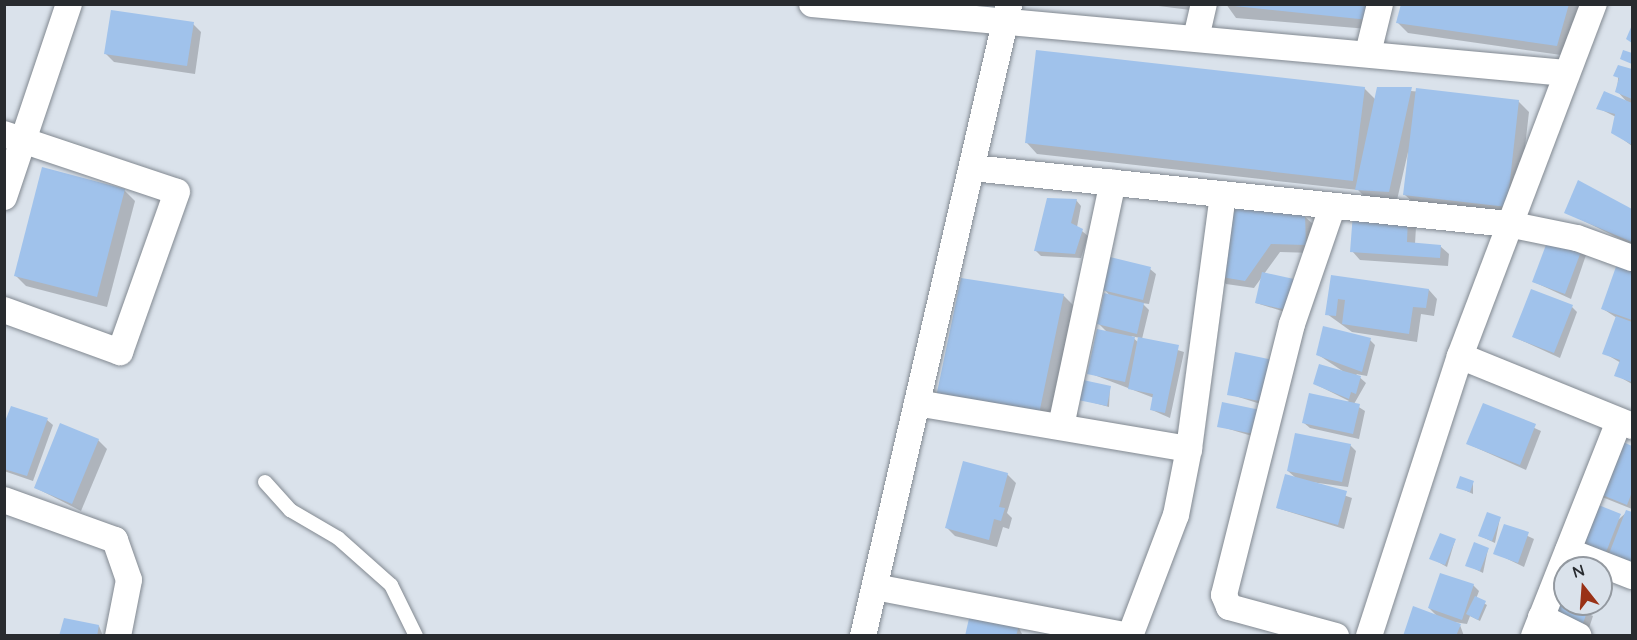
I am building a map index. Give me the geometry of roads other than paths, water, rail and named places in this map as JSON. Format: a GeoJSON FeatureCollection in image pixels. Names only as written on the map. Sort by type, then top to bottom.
{"type":"FeatureCollection","features":[{"type":"Feature","properties":{"kind":"street"},"geometry":{"type":"LineString","coordinates":[[4,197],[14,137],[69,4]]}},
{"type":"Feature","properties":{"kind":"street"},"geometry":{"type":"LineString","coordinates":[[812,4],[1008,12],[1196,38],[1566,73]]}},
{"type":"Feature","properties":{"kind":"street"},"geometry":{"type":"LineString","coordinates":[[1196,38],[1204,4]]}},
{"type":"Feature","properties":{"kind":"street"},"geometry":{"type":"LineString","coordinates":[[1368,54],[1380,4]]}},
{"type":"Feature","properties":{"kind":"street"},"geometry":{"type":"LineString","coordinates":[[1370,636],[1460,356],[1594,4]]}},
{"type":"Feature","properties":{"kind":"street"},"geometry":{"type":"LineString","coordinates":[[863,636],[1008,12]]}},
{"type":"Feature","properties":{"kind":"street"},"geometry":{"type":"LineString","coordinates":[[4,310],[120,352],[177,192],[14,137]]}},
{"type":"Feature","properties":{"kind":"street"},"geometry":{"type":"LineString","coordinates":[[972,168],[1508,225],[1577,238],[1632,258]]}},
{"type":"Feature","properties":{"kind":"street"},"geometry":{"type":"LineString","coordinates":[[1061,426],[1113,182]]}},
{"type":"Feature","properties":{"kind":"street"},"geometry":{"type":"LineString","coordinates":[[874,587],[1129,636],[1176,516],[1188,449],[1223,195]]}},
{"type":"Feature","properties":{"kind":"street"},"geometry":{"type":"LineString","coordinates":[[1332,207],[1292,324],[1224,600],[1229,607],[1335,636]]}},
{"type":"Feature","properties":{"kind":"street"},"geometry":{"type":"LineString","coordinates":[[1460,356],[1626,424],[1568,550],[1537,626],[1579,636]]}},
{"type":"Feature","properties":{"kind":"street"},"geometry":{"type":"LineString","coordinates":[[917,403],[1188,449]]}},
{"type":"Feature","properties":{"kind":"street"},"geometry":{"type":"LineString","coordinates":[[4,500],[115,540],[129,580],[117,636]]}},
{"type":"Feature","properties":{"kind":"street"},"geometry":{"type":"LineString","coordinates":[[1568,550],[1632,576]]}},
{"type":"Feature","properties":{"kind":"lane"},"geometry":{"type":"LineString","coordinates":[[265,482],[290,510],[338,538],[391,585],[416,636]]}}]}
